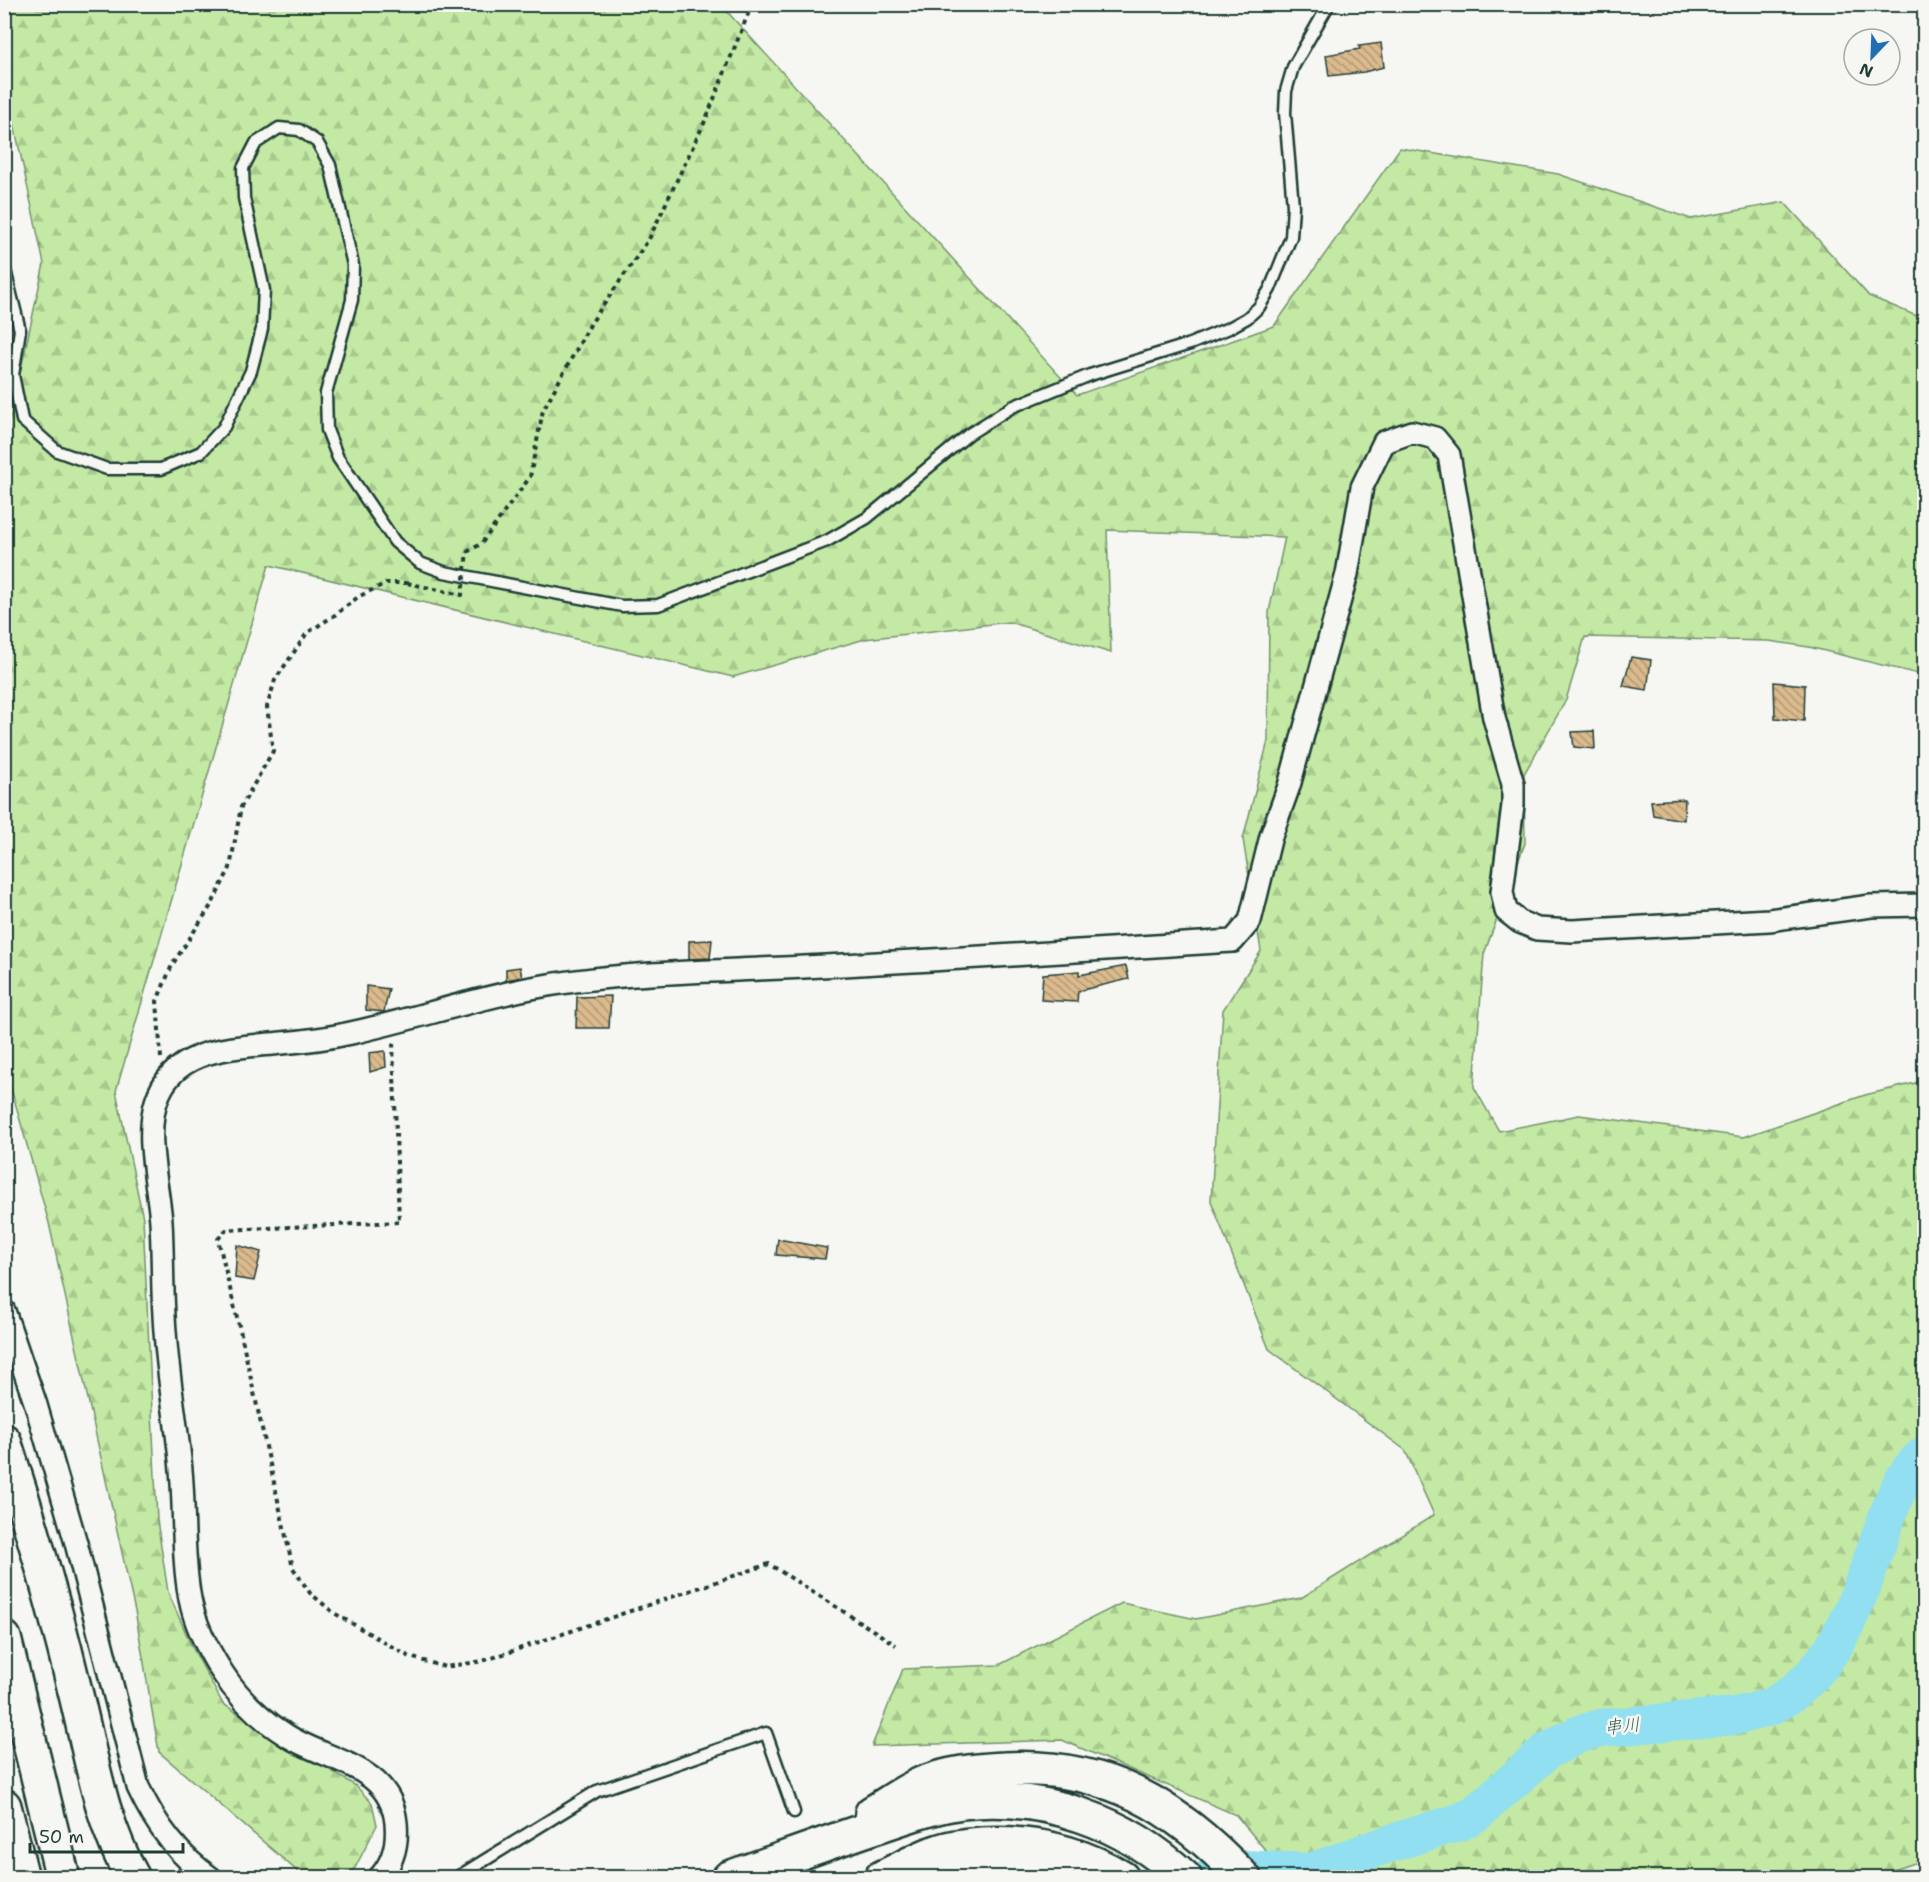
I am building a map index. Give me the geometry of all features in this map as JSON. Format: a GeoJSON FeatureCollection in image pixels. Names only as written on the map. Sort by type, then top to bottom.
{"type":"FeatureCollection","features":[{"type":"Feature","properties":{"kind":"highway"},"geometry":{"type":"LineString","coordinates":[[4,1441],[49,1592],[101,1799],[116,1845],[133,1878]]}},
{"type":"Feature","properties":{"kind":"highway"},"geometry":{"type":"LineString","coordinates":[[4,1638],[63,1878]]}},
{"type":"Feature","properties":{"kind":"highway"},"geometry":{"type":"LineString","coordinates":[[961,1787],[1019,1768],[1089,1777],[1114,1784],[1160,1805],[1180,1819],[1203,1836],[1244,1878]]}},
{"type":"Feature","properties":{"kind":"highway"},"geometry":{"type":"LineString","coordinates":[[729,1878],[814,1847],[922,1784],[961,1787],[1012,1801],[1076,1812],[1122,1832],[1166,1860],[1185,1878]]}},
{"type":"Feature","properties":{"kind":"highway"},"geometry":{"type":"LineString","coordinates":[[4,1806],[22,1878]]}},
{"type":"Feature","properties":{"kind":"highway"},"geometry":{"type":"LineString","coordinates":[[924,1878],[968,1858],[1017,1843],[1055,1848],[1095,1863],[1122,1878]]}},
{"type":"Feature","properties":{"kind":"highway"},"geometry":{"type":"LineString","coordinates":[[881,1878],[941,1850],[996,1869],[1020,1869],[1058,1878]]}},
{"type":"Feature","properties":{"kind":"street"},"geometry":{"type":"LineString","coordinates":[[387,1876],[397,1838],[396,1814],[383,1788],[361,1769],[293,1739],[258,1713],[225,1676],[210,1652],[192,1607],[185,1563],[181,1467],[165,1329],[161,1224],[152,1130],[156,1100],[163,1085],[177,1070],[194,1058],[225,1048],[287,1043],[346,1034],[527,989],[613,977],[929,961],[1233,941],[1250,921],[1271,836],[1289,786],[1347,574],[1362,487],[1384,442],[1412,432],[1435,438],[1449,455],[1494,718],[1513,784],[1513,805],[1502,892],[1506,911],[1520,922],[1537,929],[1572,931],[1769,920],[1872,906],[1924,904]]}},
{"type":"Feature","properties":{"kind":"street"},"geometry":{"type":"LineString","coordinates":[[4,1311],[36,1405],[70,1522],[138,1787],[156,1824],[185,1858],[211,1878]]}},
{"type":"Feature","properties":{"kind":"lane"},"geometry":{"type":"LineString","coordinates":[[4,266],[20,330],[13,375],[22,420],[57,451],[107,469],[161,469],[201,452],[224,427],[251,371],[262,329],[264,290],[244,198],[243,168],[256,143],[279,128],[299,130],[317,142],[330,165],[353,266],[352,300],[326,393],[327,430],[338,458],[395,542],[420,563],[444,572],[622,606],[658,605],[826,541],[867,518],[969,434],[1012,407],[1090,375],[1209,337],[1229,328],[1259,307],[1270,289],[1291,237],[1293,206],[1285,113],[1286,91],[1293,67],[1329,4]]}},
{"type":"Feature","properties":{"kind":"lane"},"geometry":{"type":"LineString","coordinates":[[456,1878],[597,1791],[766,1734],[794,1812]]}},
{"type":"Feature","properties":{"kind":"path"},"geometry":{"type":"LineString","coordinates":[[163,1085],[157,1001],[172,964],[212,904],[230,868],[241,807],[273,752],[267,707],[275,680],[307,633],[367,592],[386,583],[406,583],[430,590],[462,595],[467,552],[481,544],[530,477],[543,410],[591,323],[649,239],[706,119],[752,4]]}},
{"type":"Feature","properties":{"kind":"path"},"geometry":{"type":"LineString","coordinates":[[392,1023],[399,1222],[226,1230],[218,1239],[293,1568],[310,1593],[334,1613],[410,1657],[444,1666],[483,1661],[769,1564],[897,1645]]}},
{"type":"Feature","properties":{"kind":"green space"},"geometry":{"type":"Polygon","coordinates":[[[4,5],[721,5],[1077,395],[1274,326],[1400,148],[1558,174],[1691,219],[1784,202],[1869,296],[1924,319],[1924,673],[1922,675],[1809,647],[1769,641],[1585,637],[1566,700],[1524,774],[1525,843],[1484,954],[1474,1087],[1499,1131],[1579,1115],[1744,1137],[1865,1095],[1924,1081],[1924,1860],[1869,1878],[1288,1877],[1236,1815],[1062,1740],[872,1746],[903,1669],[999,1665],[1122,1603],[1196,1619],[1301,1598],[1434,1515],[1405,1450],[1269,1349],[1211,1201],[1223,1010],[1261,951],[1243,839],[1268,741],[1269,612],[1285,537],[1107,530],[1111,653],[1009,622],[865,639],[733,677],[269,565],[116,1091],[143,1218],[157,1520],[168,1592],[192,1647],[223,1704],[356,1786],[372,1803],[377,1825],[354,1870],[332,1877],[304,1877],[159,1752],[136,1616],[49,1223],[5,1067],[4,446],[44,264],[5,82],[4,5]]]}},
{"type":"Feature","properties":{"kind":"building"},"geometry":{"type":"Polygon","coordinates":[[[1381,43],[1384,67],[1329,76],[1326,55],[1381,43]]]}},
{"type":"Feature","properties":{"kind":"building"},"geometry":{"type":"Polygon","coordinates":[[[1631,657],[1651,660],[1647,690],[1623,686],[1631,657]]]}},
{"type":"Feature","properties":{"kind":"building"},"geometry":{"type":"Polygon","coordinates":[[[1774,682],[1805,685],[1804,721],[1775,718],[1774,682]]]}},
{"type":"Feature","properties":{"kind":"building"},"geometry":{"type":"Polygon","coordinates":[[[1594,731],[1595,749],[1574,747],[1572,732],[1594,731]]]}},
{"type":"Feature","properties":{"kind":"building"},"geometry":{"type":"Polygon","coordinates":[[[1685,799],[1684,820],[1653,815],[1651,801],[1685,799]]]}},
{"type":"Feature","properties":{"kind":"building"},"geometry":{"type":"Polygon","coordinates":[[[712,940],[710,958],[689,959],[689,941],[712,940]]]}},
{"type":"Feature","properties":{"kind":"building"},"geometry":{"type":"Polygon","coordinates":[[[1126,966],[1129,979],[1078,991],[1077,1002],[1041,1000],[1043,974],[1079,971],[1079,975],[1126,966]]]}},
{"type":"Feature","properties":{"kind":"building"},"geometry":{"type":"Polygon","coordinates":[[[520,967],[522,977],[506,980],[506,969],[520,967]]]}},
{"type":"Feature","properties":{"kind":"building"},"geometry":{"type":"Polygon","coordinates":[[[366,986],[389,989],[384,1012],[366,1010],[366,986]]]}},
{"type":"Feature","properties":{"kind":"building"},"geometry":{"type":"Polygon","coordinates":[[[611,996],[609,1028],[576,1028],[577,997],[611,996]]]}},
{"type":"Feature","properties":{"kind":"building"},"geometry":{"type":"Polygon","coordinates":[[[385,1051],[386,1067],[370,1072],[369,1053],[385,1051]]]}},
{"type":"Feature","properties":{"kind":"building"},"geometry":{"type":"Polygon","coordinates":[[[778,1239],[827,1248],[825,1259],[776,1255],[778,1239]]]}},
{"type":"Feature","properties":{"kind":"building"},"geometry":{"type":"Polygon","coordinates":[[[237,1245],[261,1252],[254,1281],[235,1278],[237,1245]]]}},
{"type":"Feature","properties":{"kind":"waterway","name":"串川"},"geometry":{"type":"LineString","coordinates":[[1210,1878],[1232,1870],[1244,1869],[1311,1872],[1388,1844],[1460,1822],[1475,1814],[1547,1751],[1579,1734],[1601,1728],[1735,1716],[1774,1705],[1797,1690],[1816,1671],[1831,1650],[1856,1601],[1900,1487],[1910,1470],[1924,1455]]}}]}
